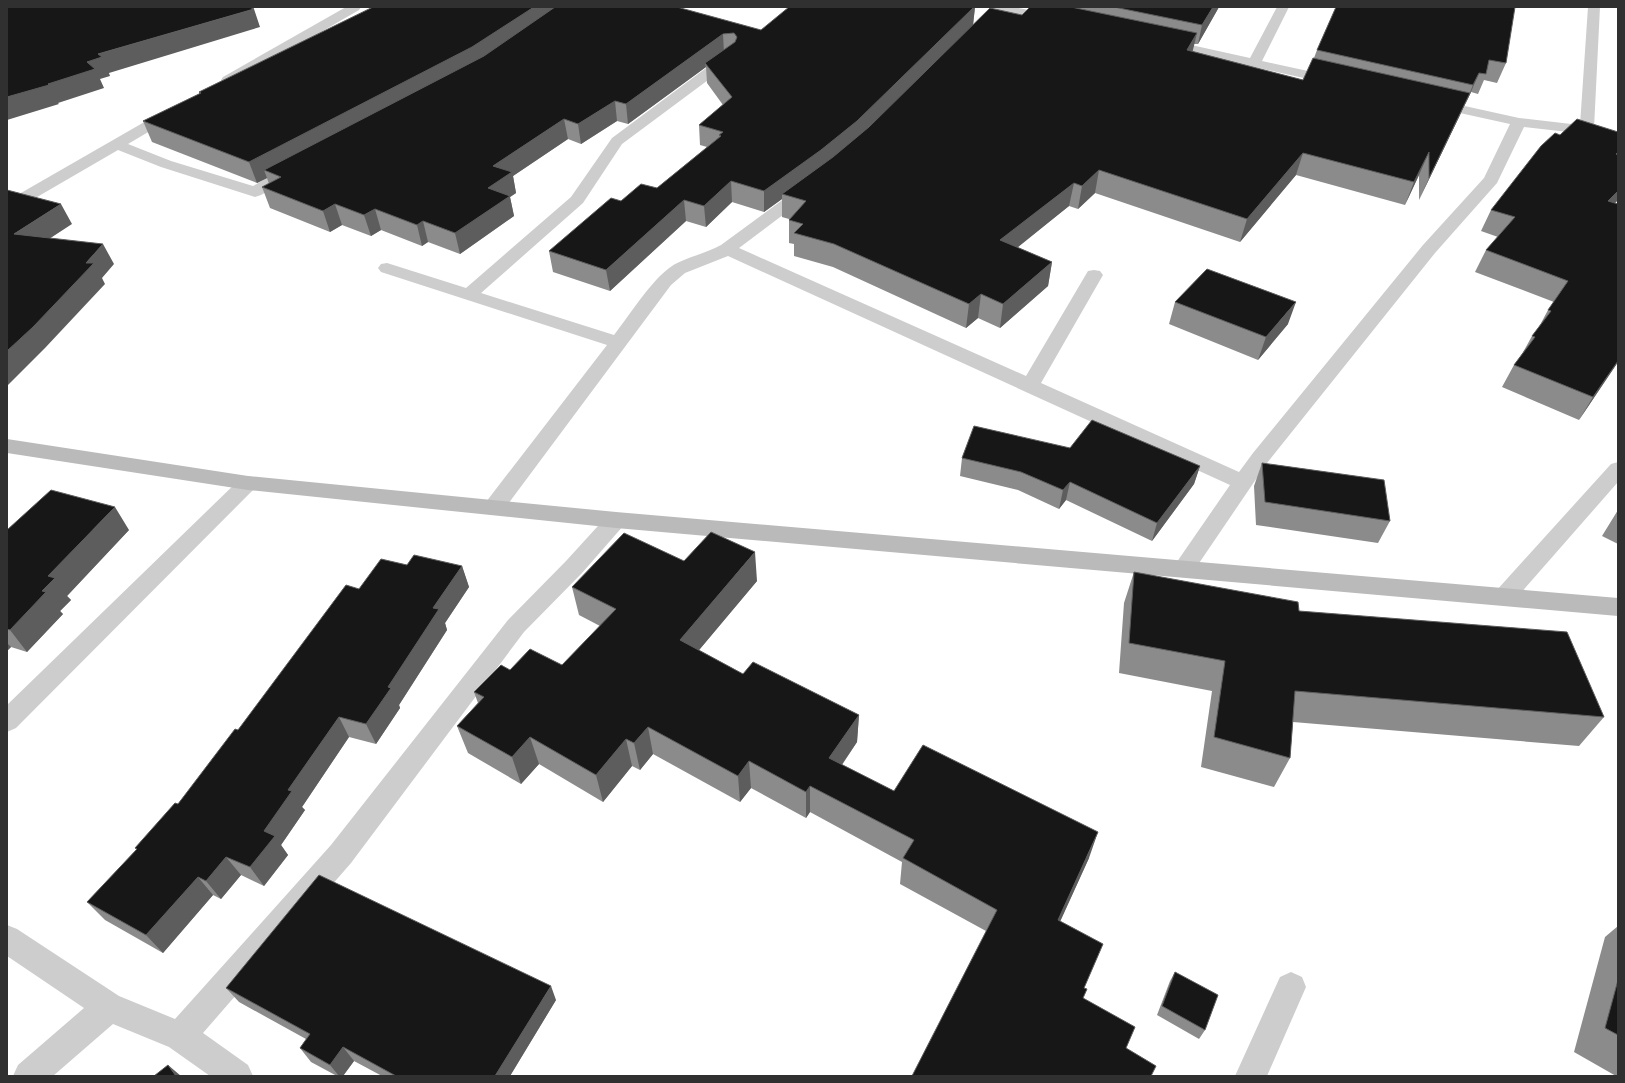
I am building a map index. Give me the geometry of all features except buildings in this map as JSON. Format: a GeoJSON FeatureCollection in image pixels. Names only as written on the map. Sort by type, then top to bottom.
{"type":"FeatureCollection","features":[{"type":"Feature","properties":{"kind":"street"},"geometry":{"type":"LineString","coordinates":[[218,85],[355,7]]}},
{"type":"Feature","properties":{"kind":"street"},"geometry":{"type":"LineString","coordinates":[[1256,62],[1283,7]]}},
{"type":"Feature","properties":{"kind":"street"},"geometry":{"type":"LineString","coordinates":[[1587,130],[1594,7]]}},
{"type":"Feature","properties":{"kind":"street"},"geometry":{"type":"LineString","coordinates":[[996,10],[1069,22]]}},
{"type":"Feature","properties":{"kind":"street"},"geometry":{"type":"LineString","coordinates":[[1154,41],[1256,62],[1347,84]]}},
{"type":"Feature","properties":{"kind":"street"},"geometry":{"type":"LineString","coordinates":[[468,295],[577,200],[617,141],[730,57]]}},
{"type":"Feature","properties":{"kind":"street"},"geometry":{"type":"LineString","coordinates":[[1424,101],[1519,122],[1587,130],[1618,139]]}},
{"type":"Feature","properties":{"kind":"street"},"geometry":{"type":"LineString","coordinates":[[7,208],[184,105]]}},
{"type":"Feature","properties":{"kind":"street"},"geometry":{"type":"LineString","coordinates":[[1183,569],[1260,458],[1429,249],[1491,180],[1519,122]]}},
{"type":"Feature","properties":{"kind":"street"},"geometry":{"type":"LineString","coordinates":[[116,144],[166,164],[255,192],[301,167]]}},
{"type":"Feature","properties":{"kind":"street"},"geometry":{"type":"LineString","coordinates":[[494,507],[665,281],[679,269],[716,255],[727,249],[821,179]]}},
{"type":"Feature","properties":{"kind":"street"},"geometry":{"type":"LineString","coordinates":[[727,249],[1243,482]]}},
{"type":"Feature","properties":{"kind":"street"},"geometry":{"type":"LineString","coordinates":[[388,268],[619,343]]}},
{"type":"Feature","properties":{"kind":"street"},"geometry":{"type":"LineString","coordinates":[[1030,386],[1094,275]]}},
{"type":"Feature","properties":{"kind":"street"},"geometry":{"type":"LineString","coordinates":[[7,446],[248,483],[616,520],[1618,607]]}},
{"type":"Feature","properties":{"kind":"street"},"geometry":{"type":"LineString","coordinates":[[1504,597],[1618,469]]}},
{"type":"Feature","properties":{"kind":"street"},"geometry":{"type":"LineString","coordinates":[[7,721],[248,483]]}},
{"type":"Feature","properties":{"kind":"street"},"geometry":{"type":"LineString","coordinates":[[180,1036],[341,854],[516,626],[574,567],[616,520]]}},
{"type":"Feature","properties":{"kind":"street"},"geometry":{"type":"LineString","coordinates":[[7,939],[109,1007],[180,1036],[237,1076]]}},
{"type":"Feature","properties":{"kind":"street"},"geometry":{"type":"LineString","coordinates":[[1251,1076],[1291,987]]}},
{"type":"Feature","properties":{"kind":"street"},"geometry":{"type":"LineString","coordinates":[[29,1076],[109,1007]]}}]}
